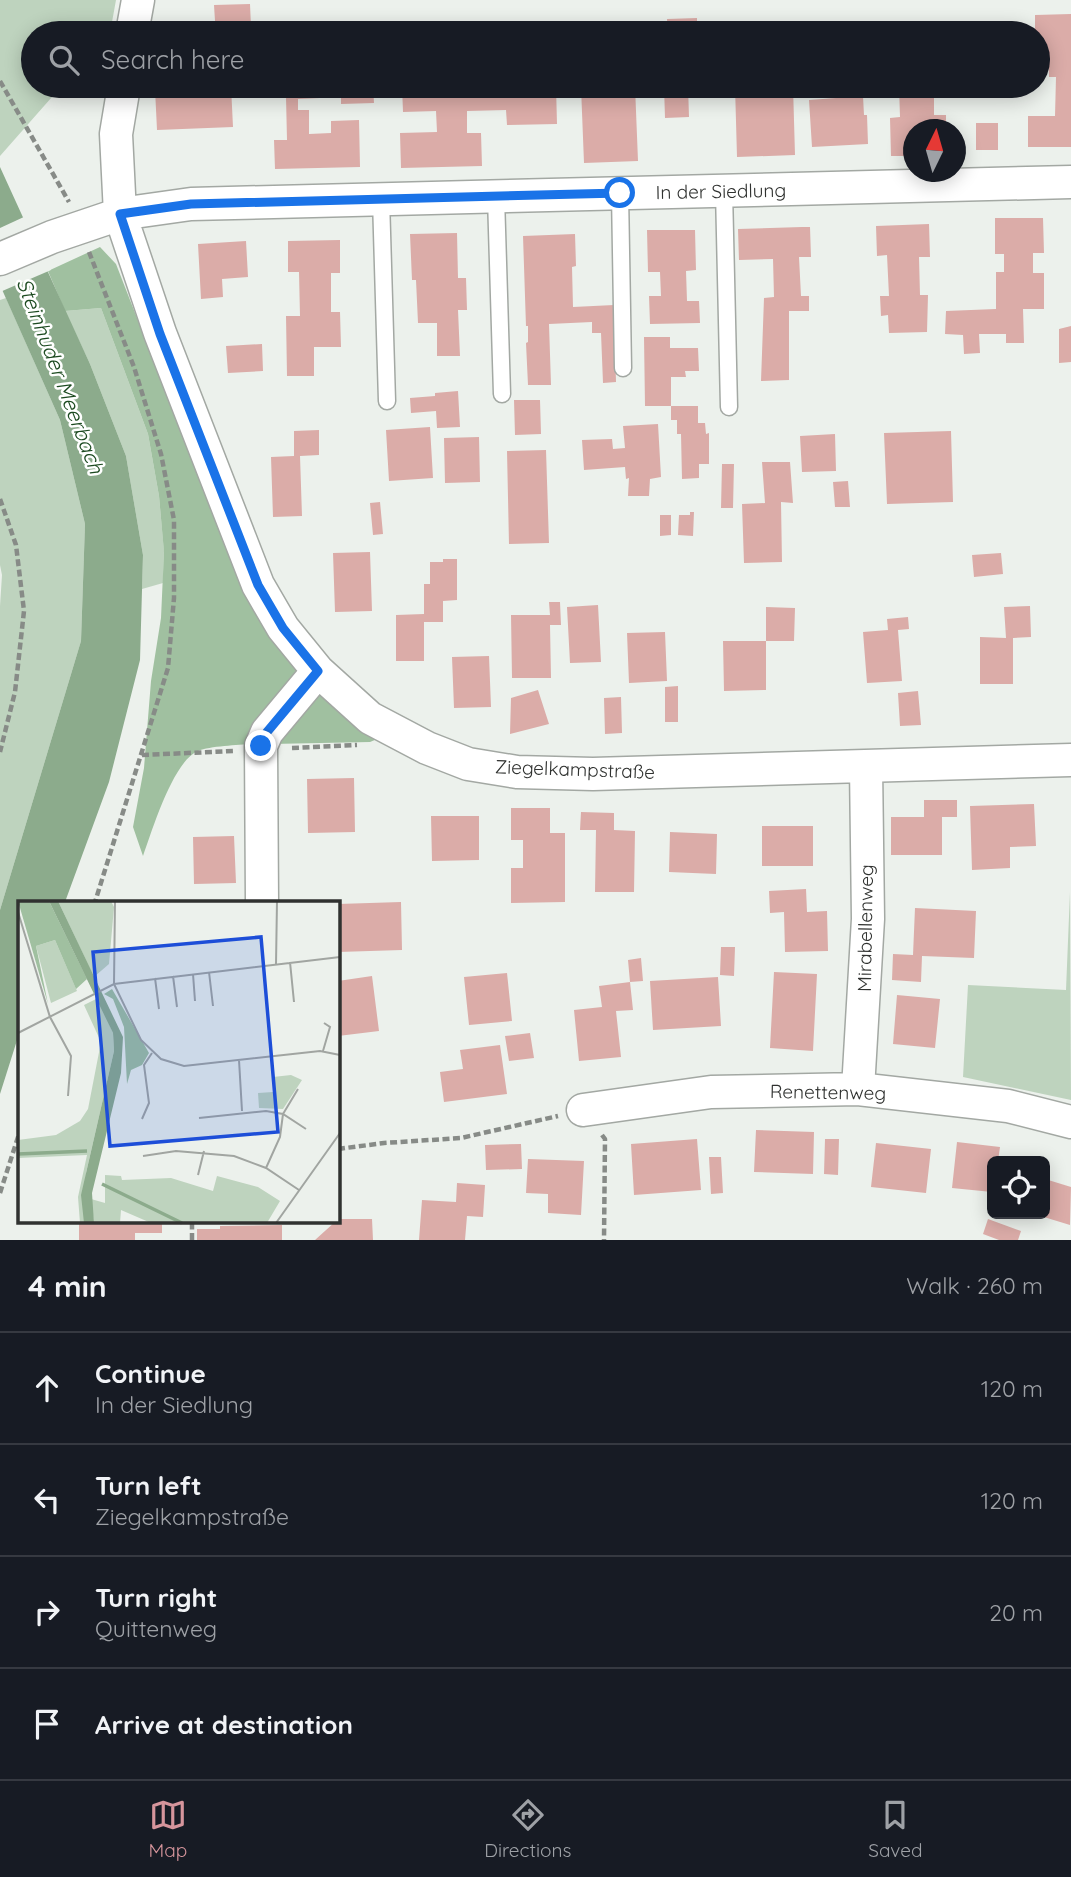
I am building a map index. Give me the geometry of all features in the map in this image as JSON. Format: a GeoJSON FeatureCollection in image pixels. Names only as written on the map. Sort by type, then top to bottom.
{"type":"FeatureCollection","features":[{"type":"Feature","properties":{"kind":"street"},"geometry":{"type":"LineString","coordinates":[[134,21],[138,0]]}},
{"type":"Feature","properties":{"kind":"street","name":"Ziegelkampstraße"},"geometry":{"type":"LineString","coordinates":[[122,98],[116,134],[120,214],[160,334],[258,585],[283,628],[318,671],[370,718],[427,748],[468,764],[517,772],[593,774],[1071,760]]}},
{"type":"Feature","properties":{"kind":"street","name":"In der Siedlung"},"geometry":{"type":"LineString","coordinates":[[120,214],[191,204],[1071,182]]}},
{"type":"Feature","properties":{"kind":"street"},"geometry":{"type":"LineString","coordinates":[[0,259],[66,232],[120,214]]}},
{"type":"Feature","properties":{"kind":"street"},"geometry":{"type":"LineString","coordinates":[[262,901],[261,746],[267,732],[318,671]]}},
{"type":"Feature","properties":{"kind":"street","name":"Mirabellenweg"},"geometry":{"type":"LineString","coordinates":[[858,1089],[868,919],[866,766]]}},
{"type":"Feature","properties":{"kind":"street","name":"Renettenweg"},"geometry":{"type":"LineString","coordinates":[[583,1110],[711,1092],[858,1089],[1008,1106],[1071,1122]]}},
{"type":"Feature","properties":{"kind":"lane"},"geometry":{"type":"LineString","coordinates":[[724,191],[729,407]]}},
{"type":"Feature","properties":{"kind":"lane"},"geometry":{"type":"LineString","coordinates":[[620,193],[623,368]]}},
{"type":"Feature","properties":{"kind":"lane"},"geometry":{"type":"LineString","coordinates":[[496,197],[502,394]]}},
{"type":"Feature","properties":{"kind":"lane"},"geometry":{"type":"LineString","coordinates":[[382,200],[387,401]]}},
{"type":"Feature","properties":{"kind":"path"},"geometry":{"type":"LineString","coordinates":[[0,81],[69,203],[66,232],[87,247],[134,367],[161,454],[174,520],[174,597],[168,668],[95,901]]}},
{"type":"Feature","properties":{"kind":"path"},"geometry":{"type":"LineString","coordinates":[[0,499],[16,545],[24,611],[15,692],[0,752]]}},
{"type":"Feature","properties":{"kind":"path"},"geometry":{"type":"LineString","coordinates":[[340,1149],[461,1138],[583,1110],[605,1139],[604,1240]]}},
{"type":"Feature","properties":{"kind":"path"},"geometry":{"type":"LineString","coordinates":[[0,1193],[17,1148]]}},
{"type":"Feature","properties":{"kind":"shaded area"},"geometry":{"type":"Polygon","coordinates":[[[0,0],[116,0],[112,21],[21,21],[21,98],[51,98],[0,156],[0,0]]]}},
{"type":"Feature","properties":{"kind":"shaded area"},"geometry":{"type":"Polygon","coordinates":[[[100,247],[116,264],[186,444],[230,546],[300,671],[252,744],[210,748],[189,757],[164,798],[143,856],[133,827],[144,768],[151,681],[161,618],[164,552],[159,496],[148,434],[101,308],[65,311],[48,271],[100,247]]]}},
{"type":"Feature","properties":{"kind":"shaded area"},"geometry":{"type":"Polygon","coordinates":[[[6,298],[60,420],[85,524],[81,641],[0,910],[0,300],[6,298]]]}},
{"type":"Feature","properties":{"kind":"shaded area"},"geometry":{"type":"Polygon","coordinates":[[[101,308],[148,434],[159,496],[164,551],[163,583],[142,589],[143,555],[126,456],[90,364],[65,311],[101,308]]]}},
{"type":"Feature","properties":{"kind":"shaded area"},"geometry":{"type":"Polygon","coordinates":[[[318,692],[382,737],[370,742],[271,744],[318,692]]]}},
{"type":"Feature","properties":{"kind":"shaded area"},"geometry":{"type":"Polygon","coordinates":[[[1070,892],[1071,1100],[963,1077],[968,985],[1066,990],[1070,892]]]}},
{"type":"Feature","properties":{"kind":"water","name":"Steinhuder Meerbach"},"geometry":{"type":"Polygon","coordinates":[[[0,167],[90,364],[126,456],[143,555],[140,660],[109,782],[65,901],[18,901],[18,1037],[0,1094],[0,910],[81,641],[85,524],[60,420],[0,285],[0,167]]]}},
{"type":"Feature","properties":{"kind":"pier"},"geometry":{"type":"Polygon","coordinates":[[[26,216],[51,270],[0,292],[0,228],[26,216]]]}},
{"type":"Feature","properties":{"kind":"building"},"geometry":{"type":"Polygon","coordinates":[[[250,4],[251,21],[215,21],[214,5],[250,4]]]}},
{"type":"Feature","properties":{"kind":"building"},"geometry":{"type":"Polygon","coordinates":[[[1071,14],[1071,147],[1028,147],[1028,116],[1055,116],[1056,77],[1050,77],[1050,21],[1035,21],[1035,15],[1071,14]]]}},
{"type":"Feature","properties":{"kind":"building"},"geometry":{"type":"Polygon","coordinates":[[[697,18],[697,21],[667,21],[697,18]]]}},
{"type":"Feature","properties":{"kind":"building"},"geometry":{"type":"Polygon","coordinates":[[[155,98],[232,98],[233,127],[157,130],[155,98]]]}},
{"type":"Feature","properties":{"kind":"building"},"geometry":{"type":"Polygon","coordinates":[[[286,98],[320,98],[298,99],[298,110],[309,110],[309,134],[331,133],[331,121],[359,120],[360,167],[275,169],[274,140],[287,140],[286,98]]]}},
{"type":"Feature","properties":{"kind":"building"},"geometry":{"type":"Polygon","coordinates":[[[341,98],[374,98],[374,103],[341,104],[341,98]]]}},
{"type":"Feature","properties":{"kind":"building"},"geometry":{"type":"Polygon","coordinates":[[[402,98],[556,98],[557,124],[507,125],[506,110],[467,111],[467,133],[481,133],[482,166],[401,168],[400,133],[437,132],[436,111],[403,112],[402,98]]]}},
{"type":"Feature","properties":{"kind":"building"},"geometry":{"type":"Polygon","coordinates":[[[581,98],[635,98],[638,161],[584,163],[581,98]]]}},
{"type":"Feature","properties":{"kind":"building"},"geometry":{"type":"Polygon","coordinates":[[[664,98],[688,98],[689,117],[665,118],[664,98]]]}},
{"type":"Feature","properties":{"kind":"building"},"geometry":{"type":"Polygon","coordinates":[[[735,98],[793,98],[795,155],[737,157],[735,98]]]}},
{"type":"Feature","properties":{"kind":"building"},"geometry":{"type":"Polygon","coordinates":[[[863,98],[868,144],[812,147],[809,100],[863,98]]]}},
{"type":"Feature","properties":{"kind":"building"},"geometry":{"type":"Polygon","coordinates":[[[899,98],[934,98],[934,115],[946,115],[946,119],[903,119],[903,156],[891,156],[890,118],[900,117],[899,98]]]}},
{"type":"Feature","properties":{"kind":"building"},"geometry":{"type":"Polygon","coordinates":[[[976,123],[998,123],[998,150],[976,150],[976,123]]]}},
{"type":"Feature","properties":{"kind":"building"},"geometry":{"type":"Polygon","coordinates":[[[995,218],[1043,218],[1044,253],[1033,253],[1033,273],[1044,273],[1044,309],[1023,309],[1024,343],[1006,343],[1006,334],[979,334],[980,353],[964,354],[963,335],[945,334],[946,311],[996,309],[996,272],[1004,272],[1004,254],[995,254],[995,218]]]}},
{"type":"Feature","properties":{"kind":"building"},"geometry":{"type":"Polygon","coordinates":[[[929,224],[930,257],[919,257],[920,295],[928,295],[927,332],[889,333],[888,315],[881,316],[880,296],[889,296],[887,255],[877,256],[876,226],[929,224]]]}},
{"type":"Feature","properties":{"kind":"building"},"geometry":{"type":"Polygon","coordinates":[[[810,227],[811,257],[799,257],[801,296],[809,296],[809,311],[789,311],[789,380],[761,381],[764,298],[774,297],[773,259],[739,260],[738,229],[810,227]]]}},
{"type":"Feature","properties":{"kind":"building"},"geometry":{"type":"Polygon","coordinates":[[[647,230],[695,230],[696,270],[686,271],[687,301],[699,301],[700,323],[650,324],[649,296],[661,296],[660,272],[648,272],[647,230]]]}},
{"type":"Feature","properties":{"kind":"building"},"geometry":{"type":"Polygon","coordinates":[[[457,233],[458,278],[466,278],[467,310],[458,310],[460,356],[437,356],[437,323],[418,323],[416,280],[412,280],[410,234],[457,233]]]}},
{"type":"Feature","properties":{"kind":"building"},"geometry":{"type":"Polygon","coordinates":[[[575,234],[573,307],[614,305],[616,382],[603,383],[601,333],[592,333],[592,322],[549,324],[551,385],[528,385],[523,236],[575,234]]]}},
{"type":"Feature","properties":{"kind":"building"},"geometry":{"type":"Polygon","coordinates":[[[340,240],[340,273],[331,273],[331,312],[340,312],[341,347],[314,347],[314,376],[287,376],[286,316],[300,316],[299,272],[288,272],[288,241],[340,240]]]}},
{"type":"Feature","properties":{"kind":"building"},"geometry":{"type":"Polygon","coordinates":[[[246,241],[248,277],[222,279],[223,297],[201,299],[198,244],[246,241]]]}},
{"type":"Feature","properties":{"kind":"building"},"geometry":{"type":"Polygon","coordinates":[[[1071,326],[1071,362],[1059,363],[1059,329],[1071,326]]]}},
{"type":"Feature","properties":{"kind":"building"},"geometry":{"type":"Polygon","coordinates":[[[644,337],[670,337],[670,348],[698,348],[699,371],[685,371],[686,377],[671,377],[671,406],[645,406],[644,337]]]}},
{"type":"Feature","properties":{"kind":"building"},"geometry":{"type":"Polygon","coordinates":[[[262,344],[263,371],[228,373],[226,346],[262,344]]]}},
{"type":"Feature","properties":{"kind":"building"},"geometry":{"type":"Polygon","coordinates":[[[458,391],[460,427],[437,428],[436,411],[411,413],[410,398],[458,391]]]}},
{"type":"Feature","properties":{"kind":"building"},"geometry":{"type":"Polygon","coordinates":[[[514,400],[540,400],[541,434],[515,435],[514,400]]]}},
{"type":"Feature","properties":{"kind":"building"},"geometry":{"type":"Polygon","coordinates":[[[671,406],[698,406],[698,423],[705,423],[706,434],[709,433],[709,464],[699,464],[699,478],[682,479],[681,434],[677,434],[677,420],[671,420],[671,406]]]}},
{"type":"Feature","properties":{"kind":"building"},"geometry":{"type":"Polygon","coordinates":[[[658,424],[661,477],[650,479],[649,496],[628,496],[629,478],[626,479],[625,467],[584,470],[582,440],[612,439],[613,449],[625,448],[623,426],[658,424]]]}},
{"type":"Feature","properties":{"kind":"building"},"geometry":{"type":"Polygon","coordinates":[[[430,427],[433,478],[389,481],[386,430],[430,427]]]}},
{"type":"Feature","properties":{"kind":"building"},"geometry":{"type":"Polygon","coordinates":[[[319,430],[319,455],[300,456],[302,516],[273,517],[271,457],[294,456],[294,431],[319,430]]]}},
{"type":"Feature","properties":{"kind":"building"},"geometry":{"type":"Polygon","coordinates":[[[951,431],[953,502],[887,504],[884,433],[951,431]]]}},
{"type":"Feature","properties":{"kind":"building"},"geometry":{"type":"Polygon","coordinates":[[[835,434],[836,471],[802,472],[800,436],[835,434]]]}},
{"type":"Feature","properties":{"kind":"building"},"geometry":{"type":"Polygon","coordinates":[[[479,437],[480,482],[445,483],[444,438],[479,437]]]}},
{"type":"Feature","properties":{"kind":"building"},"geometry":{"type":"Polygon","coordinates":[[[546,450],[549,543],[509,544],[507,451],[546,450]]]}},
{"type":"Feature","properties":{"kind":"building"},"geometry":{"type":"Polygon","coordinates":[[[762,462],[790,462],[793,503],[781,502],[782,562],[744,563],[742,504],[765,503],[762,462]]]}},
{"type":"Feature","properties":{"kind":"building"},"geometry":{"type":"Polygon","coordinates":[[[722,464],[734,464],[733,508],[721,508],[722,464]]]}},
{"type":"Feature","properties":{"kind":"building"},"geometry":{"type":"Polygon","coordinates":[[[848,481],[850,507],[835,507],[833,482],[848,481]]]}},
{"type":"Feature","properties":{"kind":"building"},"geometry":{"type":"Polygon","coordinates":[[[380,502],[383,534],[373,535],[370,503],[380,502]]]}},
{"type":"Feature","properties":{"kind":"building"},"geometry":{"type":"Polygon","coordinates":[[[690,512],[694,512],[693,536],[678,535],[679,515],[690,515],[690,512]]]}},
{"type":"Feature","properties":{"kind":"building"},"geometry":{"type":"Polygon","coordinates":[[[660,515],[671,515],[671,535],[660,536],[660,515]]]}},
{"type":"Feature","properties":{"kind":"building"},"geometry":{"type":"Polygon","coordinates":[[[370,552],[372,611],[335,612],[333,553],[370,552]]]}},
{"type":"Feature","properties":{"kind":"building"},"geometry":{"type":"Polygon","coordinates":[[[1001,553],[1003,574],[974,577],[972,555],[1001,553]]]}},
{"type":"Feature","properties":{"kind":"building"},"geometry":{"type":"Polygon","coordinates":[[[443,559],[457,559],[457,600],[443,601],[443,622],[424,622],[424,661],[396,661],[396,615],[424,614],[424,584],[430,584],[430,562],[443,562],[443,559]]]}},
{"type":"Feature","properties":{"kind":"building"},"geometry":{"type":"Polygon","coordinates":[[[549,602],[560,602],[561,625],[550,625],[551,678],[512,678],[511,615],[550,615],[549,602]]]}},
{"type":"Feature","properties":{"kind":"building"},"geometry":{"type":"Polygon","coordinates":[[[598,605],[601,662],[570,663],[567,607],[598,605]]]}},
{"type":"Feature","properties":{"kind":"building"},"geometry":{"type":"Polygon","coordinates":[[[1030,606],[1031,637],[1013,638],[1013,684],[980,684],[980,637],[1006,638],[1004,607],[1030,606]]]}},
{"type":"Feature","properties":{"kind":"building"},"geometry":{"type":"Polygon","coordinates":[[[766,607],[795,608],[794,641],[766,641],[766,607]]]}},
{"type":"Feature","properties":{"kind":"building"},"geometry":{"type":"Polygon","coordinates":[[[908,617],[909,629],[898,630],[902,681],[867,683],[863,632],[888,630],[887,619],[908,617]]]}},
{"type":"Feature","properties":{"kind":"building"},"geometry":{"type":"Polygon","coordinates":[[[665,632],[667,681],[629,683],[627,633],[665,632]]]}},
{"type":"Feature","properties":{"kind":"building"},"geometry":{"type":"Polygon","coordinates":[[[723,641],[766,641],[766,690],[724,691],[723,641]]]}},
{"type":"Feature","properties":{"kind":"building"},"geometry":{"type":"Polygon","coordinates":[[[489,656],[491,707],[454,708],[452,657],[489,656]]]}},
{"type":"Feature","properties":{"kind":"building"},"geometry":{"type":"Polygon","coordinates":[[[678,686],[678,722],[665,722],[665,687],[678,686]]]}},
{"type":"Feature","properties":{"kind":"building"},"geometry":{"type":"Polygon","coordinates":[[[538,690],[549,724],[510,734],[511,698],[538,690]]]}},
{"type":"Feature","properties":{"kind":"building"},"geometry":{"type":"Polygon","coordinates":[[[918,691],[921,725],[900,726],[898,693],[918,691]]]}},
{"type":"Feature","properties":{"kind":"building"},"geometry":{"type":"Polygon","coordinates":[[[621,697],[622,733],[605,734],[604,698],[621,697]]]}},
{"type":"Feature","properties":{"kind":"building"},"geometry":{"type":"Polygon","coordinates":[[[354,778],[355,832],[308,833],[307,779],[354,778]]]}},
{"type":"Feature","properties":{"kind":"building"},"geometry":{"type":"Polygon","coordinates":[[[924,800],[957,800],[957,817],[942,817],[942,855],[891,855],[891,817],[924,817],[924,800]]]}},
{"type":"Feature","properties":{"kind":"building"},"geometry":{"type":"Polygon","coordinates":[[[1034,804],[1036,846],[1010,847],[1010,868],[972,870],[970,806],[1034,804]]]}},
{"type":"Feature","properties":{"kind":"building"},"geometry":{"type":"Polygon","coordinates":[[[511,808],[550,808],[550,833],[565,833],[565,902],[511,903],[511,868],[523,868],[523,840],[511,840],[511,808]]]}},
{"type":"Feature","properties":{"kind":"building"},"geometry":{"type":"Polygon","coordinates":[[[581,812],[614,813],[614,830],[635,831],[634,892],[595,892],[596,830],[580,830],[581,812]]]}},
{"type":"Feature","properties":{"kind":"building"},"geometry":{"type":"Polygon","coordinates":[[[431,816],[479,816],[479,860],[432,861],[431,816]]]}},
{"type":"Feature","properties":{"kind":"building"},"geometry":{"type":"Polygon","coordinates":[[[762,826],[813,826],[813,866],[762,866],[762,826]]]}},
{"type":"Feature","properties":{"kind":"building"},"geometry":{"type":"Polygon","coordinates":[[[670,832],[717,834],[716,874],[669,872],[670,832]]]}},
{"type":"Feature","properties":{"kind":"building"},"geometry":{"type":"Polygon","coordinates":[[[234,836],[236,883],[194,884],[193,837],[234,836]]]}},
{"type":"Feature","properties":{"kind":"building"},"geometry":{"type":"Polygon","coordinates":[[[806,889],[807,912],[827,911],[828,951],[785,952],[784,912],[770,913],[769,891],[806,889]]]}},
{"type":"Feature","properties":{"kind":"building"},"geometry":{"type":"Polygon","coordinates":[[[401,902],[402,950],[340,952],[340,904],[401,902]]]}},
{"type":"Feature","properties":{"kind":"building"},"geometry":{"type":"Polygon","coordinates":[[[915,908],[976,911],[974,958],[922,956],[921,982],[892,980],[893,954],[913,955],[915,908]]]}},
{"type":"Feature","properties":{"kind":"building"},"geometry":{"type":"Polygon","coordinates":[[[721,947],[735,947],[734,976],[720,975],[721,947]]]}},
{"type":"Feature","properties":{"kind":"building"},"geometry":{"type":"Polygon","coordinates":[[[641,958],[643,981],[630,982],[628,960],[641,958]]]}},
{"type":"Feature","properties":{"kind":"building"},"geometry":{"type":"Polygon","coordinates":[[[774,972],[817,974],[813,1051],[770,1048],[774,972]]]}},
{"type":"Feature","properties":{"kind":"building"},"geometry":{"type":"Polygon","coordinates":[[[507,973],[512,1021],[469,1025],[464,977],[507,973]]]}},
{"type":"Feature","properties":{"kind":"building"},"geometry":{"type":"Polygon","coordinates":[[[372,976],[379,1031],[340,1036],[340,981],[372,976]]]}},
{"type":"Feature","properties":{"kind":"building"},"geometry":{"type":"Polygon","coordinates":[[[718,977],[721,1026],[653,1030],[650,981],[718,977]]]}},
{"type":"Feature","properties":{"kind":"building"},"geometry":{"type":"Polygon","coordinates":[[[630,982],[633,1010],[616,1011],[621,1057],[579,1061],[574,1010],[602,1007],[599,986],[630,982]]]}},
{"type":"Feature","properties":{"kind":"building"},"geometry":{"type":"Polygon","coordinates":[[[897,995],[940,999],[935,1048],[893,1044],[897,995]]]}},
{"type":"Feature","properties":{"kind":"building"},"geometry":{"type":"Polygon","coordinates":[[[530,1033],[534,1058],[509,1061],[505,1036],[530,1033]]]}},
{"type":"Feature","properties":{"kind":"building"},"geometry":{"type":"Polygon","coordinates":[[[500,1045],[507,1094],[444,1102],[440,1072],[463,1069],[460,1050],[500,1045]]]}},
{"type":"Feature","properties":{"kind":"building"},"geometry":{"type":"Polygon","coordinates":[[[756,1130],[814,1132],[813,1174],[754,1172],[756,1130]]]}},
{"type":"Feature","properties":{"kind":"building"},"geometry":{"type":"Polygon","coordinates":[[[697,1139],[701,1190],[634,1195],[631,1144],[697,1139]]]}},
{"type":"Feature","properties":{"kind":"building"},"geometry":{"type":"Polygon","coordinates":[[[825,1139],[839,1139],[838,1175],[824,1174],[825,1139]]]}},
{"type":"Feature","properties":{"kind":"building"},"geometry":{"type":"Polygon","coordinates":[[[957,1142],[1000,1147],[999,1156],[987,1156],[987,1192],[952,1188],[957,1142]]]}},
{"type":"Feature","properties":{"kind":"building"},"geometry":{"type":"Polygon","coordinates":[[[876,1143],[931,1149],[926,1193],[871,1187],[876,1143]]]}},
{"type":"Feature","properties":{"kind":"building"},"geometry":{"type":"Polygon","coordinates":[[[521,1144],[522,1169],[486,1170],[485,1145],[521,1144]]]}},
{"type":"Feature","properties":{"kind":"building"},"geometry":{"type":"Polygon","coordinates":[[[709,1157],[721,1157],[723,1193],[711,1194],[709,1157]]]}},
{"type":"Feature","properties":{"kind":"building"},"geometry":{"type":"Polygon","coordinates":[[[528,1159],[584,1161],[581,1215],[548,1213],[548,1194],[526,1193],[528,1159]]]}},
{"type":"Feature","properties":{"kind":"building"},"geometry":{"type":"Polygon","coordinates":[[[1050,1181],[1071,1187],[1070,1225],[1050,1219],[1050,1181]]]}},
{"type":"Feature","properties":{"kind":"building"},"geometry":{"type":"Polygon","coordinates":[[[457,1183],[485,1185],[483,1217],[467,1216],[465,1240],[419,1240],[422,1200],[456,1202],[457,1183]]]}},
{"type":"Feature","properties":{"kind":"building"},"geometry":{"type":"Polygon","coordinates":[[[340,1219],[372,1219],[373,1240],[315,1240],[334,1223],[340,1223],[340,1219]]]}},
{"type":"Feature","properties":{"kind":"building"},"geometry":{"type":"Polygon","coordinates":[[[988,1219],[1021,1231],[1018,1240],[999,1240],[983,1234],[988,1219]]]}},
{"type":"Feature","properties":{"kind":"building"},"geometry":{"type":"Polygon","coordinates":[[[79,1223],[162,1223],[162,1233],[135,1233],[135,1240],[79,1240],[79,1223]]]}},
{"type":"Feature","properties":{"kind":"building"},"geometry":{"type":"Polygon","coordinates":[[[282,1225],[282,1240],[197,1240],[197,1229],[282,1225]]]}},
{"type":"Feature","properties":{"kind":"route"},"geometry":{"type":"LineString","coordinates":[[261,746],[267,732],[318,671],[283,628],[258,585],[160,334],[120,214],[191,204],[620,193]]}}]}
